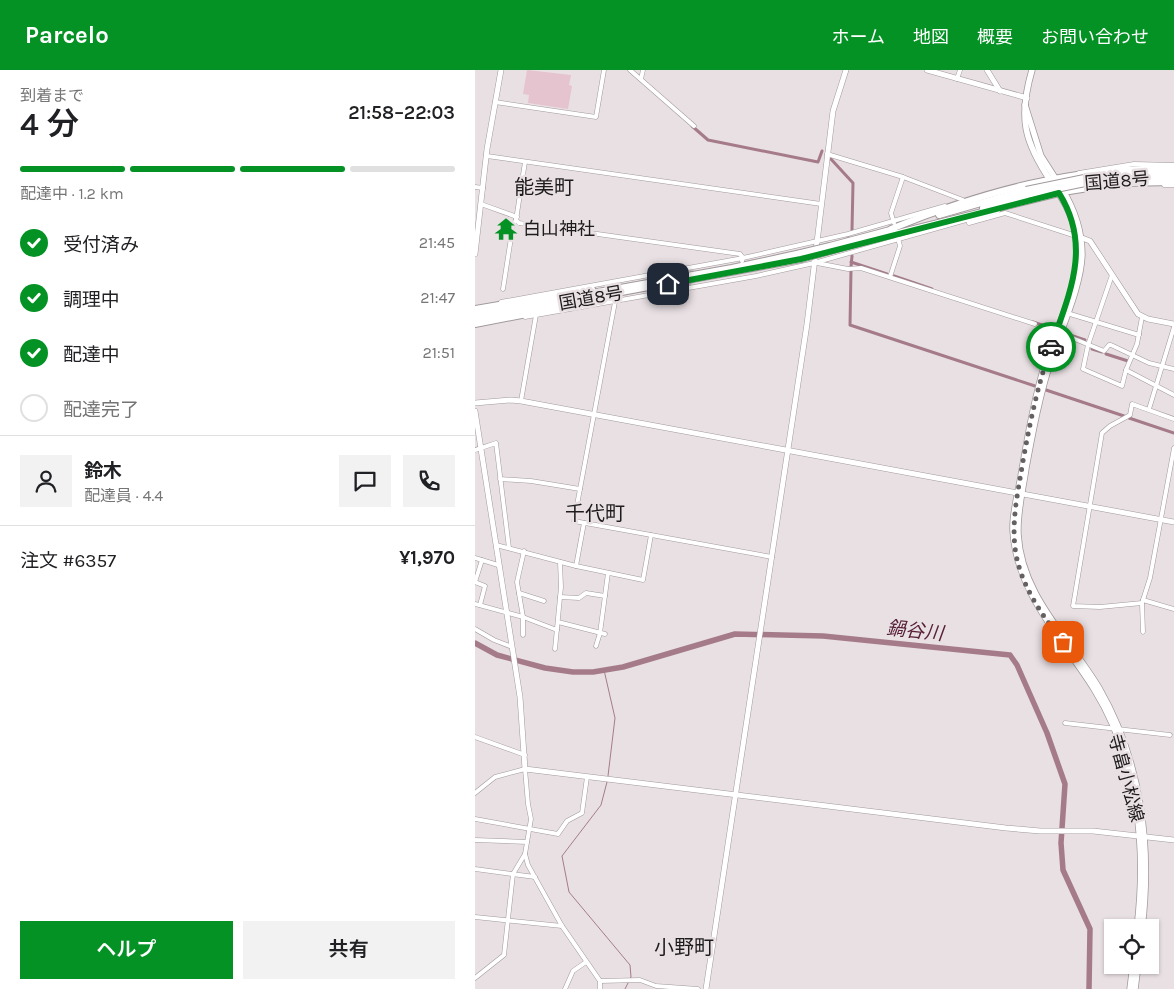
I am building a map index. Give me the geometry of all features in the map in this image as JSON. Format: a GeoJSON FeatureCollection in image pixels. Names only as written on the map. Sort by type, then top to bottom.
{"type":"FeatureCollection","features":[{"type":"Feature","properties":{"kind":"highway"},"geometry":{"type":"LineString","coordinates":[[1025,190],[1052,178],[1131,168],[1174,167]]}},
{"type":"Feature","properties":{"kind":"highway","name":"国道8号"},"geometry":{"type":"LineString","coordinates":[[1091,182],[1128,173],[1174,173]]}},
{"type":"Feature","properties":{"kind":"highway","name":"国道8号"},"geometry":{"type":"LineString","coordinates":[[830,249],[892,224],[1025,190],[1091,182],[1174,177]]}},
{"type":"Feature","properties":{"kind":"highway"},"geometry":{"type":"LineString","coordinates":[[877,238],[919,230],[1040,196],[1061,192],[1091,182],[1174,184]]}},
{"type":"Feature","properties":{"kind":"highway","name":"国道8号"},"geometry":{"type":"LineString","coordinates":[[625,289],[650,287],[801,256],[877,238],[1025,190]]}},
{"type":"Feature","properties":{"kind":"highway","name":"国道8号"},"geometry":{"type":"LineString","coordinates":[[475,319],[614,294],[625,289],[659,281],[801,256]]}},
{"type":"Feature","properties":{"kind":"highway"},"geometry":{"type":"LineString","coordinates":[[475,309],[614,294]]}},
{"type":"Feature","properties":{"kind":"highway","name":"国道8号"},"geometry":{"type":"LineString","coordinates":[[475,314],[499,314]]}},
{"type":"Feature","properties":{"kind":"highway"},"geometry":{"type":"LineString","coordinates":[[475,324],[499,314]]}},
{"type":"Feature","properties":{"kind":"main road","name":"寺畠小松線"},"geometry":{"type":"LineString","coordinates":[[1032,70],[1023,112],[1026,134],[1035,155],[1075,212],[1079,237],[1080,270],[1038,405],[1013,528],[1016,553],[1024,580],[1036,604],[1095,691],[1116,729],[1138,792],[1143,837],[1145,906],[1143,919]]}},
{"type":"Feature","properties":{"kind":"main road","name":"寺畠小松線"},"geometry":{"type":"LineString","coordinates":[[1020,492],[1037,390],[1076,269],[1079,237]]}},
{"type":"Feature","properties":{"kind":"main road","name":"寺畠小松線"},"geometry":{"type":"LineString","coordinates":[[1138,919],[1143,837]]}},
{"type":"Feature","properties":{"kind":"main road"},"geometry":{"type":"LineString","coordinates":[[1130,989],[1132,974]]}},
{"type":"Feature","properties":{"kind":"main road"},"geometry":{"type":"LineString","coordinates":[[1135,989],[1136,974]]}},
{"type":"Feature","properties":{"kind":"street"},"geometry":{"type":"LineString","coordinates":[[475,254],[476,231],[501,70]]}},
{"type":"Feature","properties":{"kind":"street"},"geometry":{"type":"LineString","coordinates":[[495,102],[596,117],[604,70]]}},
{"type":"Feature","properties":{"kind":"street"},"geometry":{"type":"LineString","coordinates":[[630,70],[694,126]]}},
{"type":"Feature","properties":{"kind":"street"},"geometry":{"type":"LineString","coordinates":[[641,79],[643,70]]}},
{"type":"Feature","properties":{"kind":"street"},"geometry":{"type":"LineString","coordinates":[[706,989],[788,451],[815,263],[833,112],[846,70]]}},
{"type":"Feature","properties":{"kind":"street"},"geometry":{"type":"LineString","coordinates":[[927,70],[1027,98]]}},
{"type":"Feature","properties":{"kind":"street"},"geometry":{"type":"LineString","coordinates":[[957,79],[960,70]]}},
{"type":"Feature","properties":{"kind":"street"},"geometry":{"type":"LineString","coordinates":[[987,70],[1000,91]]}},
{"type":"Feature","properties":{"kind":"street"},"geometry":{"type":"LineString","coordinates":[[827,154],[903,177],[963,200]]}},
{"type":"Feature","properties":{"kind":"street"},"geometry":{"type":"LineString","coordinates":[[487,156],[821,204]]}},
{"type":"Feature","properties":{"kind":"street"},"geometry":{"type":"LineString","coordinates":[[503,289],[525,162]]}},
{"type":"Feature","properties":{"kind":"street"},"geometry":{"type":"LineString","coordinates":[[892,224],[891,213],[903,177]]}},
{"type":"Feature","properties":{"kind":"street"},"geometry":{"type":"LineString","coordinates":[[490,307],[505,301],[742,260],[892,224],[1018,184],[1025,190]]}},
{"type":"Feature","properties":{"kind":"street"},"geometry":{"type":"LineString","coordinates":[[475,187],[483,188]]}},
{"type":"Feature","properties":{"kind":"street"},"geometry":{"type":"LineString","coordinates":[[499,314],[503,321],[536,316],[614,294],[689,287],[815,263],[848,252],[1031,202],[1040,196]]}},
{"type":"Feature","properties":{"kind":"street"},"geometry":{"type":"LineString","coordinates":[[481,204],[516,218],[519,223],[740,254],[742,260]]}},
{"type":"Feature","properties":{"kind":"street"},"geometry":{"type":"LineString","coordinates":[[968,220],[969,223],[1005,212],[1090,241],[1130,304],[1142,317],[1174,326],[1149,409]]}},
{"type":"Feature","properties":{"kind":"street"},"geometry":{"type":"LineString","coordinates":[[890,277],[900,246],[899,239]]}},
{"type":"Feature","properties":{"kind":"street"},"geometry":{"type":"LineString","coordinates":[[815,263],[848,269],[861,268],[1035,324]]}},
{"type":"Feature","properties":{"kind":"street"},"geometry":{"type":"LineString","coordinates":[[1112,274],[1088,345],[1085,371],[1123,386],[1126,370],[1139,335],[1142,317]]}},
{"type":"Feature","properties":{"kind":"street"},"geometry":{"type":"LineString","coordinates":[[614,294],[574,521],[772,557]]}},
{"type":"Feature","properties":{"kind":"street"},"geometry":{"type":"LineString","coordinates":[[1067,313],[1139,335]]}},
{"type":"Feature","properties":{"kind":"street"},"geometry":{"type":"LineString","coordinates":[[521,401],[536,316]]}},
{"type":"Feature","properties":{"kind":"street"},"geometry":{"type":"LineString","coordinates":[[1060,333],[1082,340],[1088,345],[1104,351],[1111,344],[1163,367],[1174,369]]}},
{"type":"Feature","properties":{"kind":"street"},"geometry":{"type":"LineString","coordinates":[[1126,370],[1146,378],[1157,387],[1174,396]]}},
{"type":"Feature","properties":{"kind":"street"},"geometry":{"type":"LineString","coordinates":[[475,403],[521,401],[1174,522]]}},
{"type":"Feature","properties":{"kind":"street"},"geometry":{"type":"LineString","coordinates":[[1174,419],[1132,404],[1130,415],[1110,426],[1102,433],[1073,606],[1100,607],[1142,602],[1174,609]]}},
{"type":"Feature","properties":{"kind":"street"},"geometry":{"type":"LineString","coordinates":[[475,411],[477,449],[499,565],[524,721],[525,769],[531,827],[525,854],[513,874],[503,955],[475,978]]}},
{"type":"Feature","properties":{"kind":"street"},"geometry":{"type":"LineString","coordinates":[[477,449],[496,443],[509,548]]}},
{"type":"Feature","properties":{"kind":"street"},"geometry":{"type":"LineString","coordinates":[[1143,632],[1142,602],[1150,578],[1174,448]]}},
{"type":"Feature","properties":{"kind":"street"},"geometry":{"type":"LineString","coordinates":[[500,478],[580,489]]}},
{"type":"Feature","properties":{"kind":"street"},"geometry":{"type":"LineString","coordinates":[[576,566],[584,523]]}},
{"type":"Feature","properties":{"kind":"street"},"geometry":{"type":"LineString","coordinates":[[495,544],[576,566],[643,580],[651,535]]}},
{"type":"Feature","properties":{"kind":"street"},"geometry":{"type":"LineString","coordinates":[[523,635],[518,575],[524,551]]}},
{"type":"Feature","properties":{"kind":"street"},"geometry":{"type":"LineString","coordinates":[[475,558],[499,565]]}},
{"type":"Feature","properties":{"kind":"street"},"geometry":{"type":"LineString","coordinates":[[482,560],[475,582],[485,586],[477,605],[507,612],[557,630]]}},
{"type":"Feature","properties":{"kind":"street"},"geometry":{"type":"LineString","coordinates":[[555,649],[560,597],[560,562]]}},
{"type":"Feature","properties":{"kind":"street"},"geometry":{"type":"LineString","coordinates":[[596,646],[600,633],[608,573]]}},
{"type":"Feature","properties":{"kind":"street"},"geometry":{"type":"LineString","coordinates":[[519,593],[544,601]]}},
{"type":"Feature","properties":{"kind":"street"},"geometry":{"type":"LineString","coordinates":[[560,597],[579,598],[586,593],[605,596]]}},
{"type":"Feature","properties":{"kind":"street"},"geometry":{"type":"LineString","coordinates":[[558,622],[605,634]]}},
{"type":"Feature","properties":{"kind":"street"},"geometry":{"type":"LineString","coordinates":[[475,629],[494,640],[512,646]]}},
{"type":"Feature","properties":{"kind":"street"},"geometry":{"type":"LineString","coordinates":[[1065,723],[1170,735]]}},
{"type":"Feature","properties":{"kind":"street"},"geometry":{"type":"LineString","coordinates":[[475,737],[525,755]]}},
{"type":"Feature","properties":{"kind":"street"},"geometry":{"type":"LineString","coordinates":[[475,792],[495,777],[525,769],[1006,828],[1074,830],[1174,840]]}},
{"type":"Feature","properties":{"kind":"street"},"geometry":{"type":"LineString","coordinates":[[475,819],[531,827],[554,835],[558,834],[567,821],[578,817],[582,813],[587,777]]}},
{"type":"Feature","properties":{"kind":"street"},"geometry":{"type":"LineString","coordinates":[[475,840],[527,842]]}},
{"type":"Feature","properties":{"kind":"street"},"geometry":{"type":"LineString","coordinates":[[525,854],[528,865],[562,926],[600,981],[600,989]]}},
{"type":"Feature","properties":{"kind":"street"},"geometry":{"type":"LineString","coordinates":[[475,869],[535,877]]}},
{"type":"Feature","properties":{"kind":"street"},"geometry":{"type":"LineString","coordinates":[[475,916],[562,926]]}},
{"type":"Feature","properties":{"kind":"street"},"geometry":{"type":"LineString","coordinates":[[565,989],[573,971],[586,962]]}},
{"type":"Feature","properties":{"kind":"street"},"geometry":{"type":"LineString","coordinates":[[600,981],[640,980],[653,987],[698,989]]}},
{"type":"Feature","properties":{"kind":"shaded area"},"geometry":{"type":"Polygon","coordinates":[[[527,70],[571,75],[569,85],[572,86],[568,109],[528,103],[529,95],[523,94],[527,70]]]}},
{"type":"Feature","properties":{"kind":"waterway"},"geometry":{"type":"LineString","coordinates":[[692,126],[708,140],[818,162],[822,151]]}},
{"type":"Feature","properties":{"kind":"waterway"},"geometry":{"type":"LineString","coordinates":[[830,158],[853,183],[852,230]]}},
{"type":"Feature","properties":{"kind":"waterway"},"geometry":{"type":"LineString","coordinates":[[851,267],[852,256]]}},
{"type":"Feature","properties":{"kind":"waterway"},"geometry":{"type":"LineString","coordinates":[[851,262],[887,274]]}},
{"type":"Feature","properties":{"kind":"waterway"},"geometry":{"type":"LineString","coordinates":[[851,270],[850,325],[1035,386]]}},
{"type":"Feature","properties":{"kind":"waterway"},"geometry":{"type":"LineString","coordinates":[[894,276],[932,289]]}},
{"type":"Feature","properties":{"kind":"waterway"},"geometry":{"type":"LineString","coordinates":[[1033,322],[1054,329]]}},
{"type":"Feature","properties":{"kind":"waterway"},"geometry":{"type":"LineString","coordinates":[[1064,333],[1085,340]]}},
{"type":"Feature","properties":{"kind":"waterway"},"geometry":{"type":"LineString","coordinates":[[1092,349],[1102,352]]}},
{"type":"Feature","properties":{"kind":"waterway"},"geometry":{"type":"LineString","coordinates":[[1106,354],[1128,361]]}},
{"type":"Feature","properties":{"kind":"waterway"},"geometry":{"type":"LineString","coordinates":[[1046,390],[1124,416]]}},
{"type":"Feature","properties":{"kind":"waterway"},"geometry":{"type":"LineString","coordinates":[[1129,418],[1174,433]]}},
{"type":"Feature","properties":{"kind":"waterway","name":"鍋谷川"},"geometry":{"type":"LineString","coordinates":[[475,643],[497,655],[545,668],[573,672],[593,672],[623,667],[735,634],[823,636],[1010,655],[1017,665],[1047,733],[1065,784],[1061,843],[1063,870],[1090,929],[1089,989]]}},
{"type":"Feature","properties":{"kind":"waterway"},"geometry":{"type":"LineString","coordinates":[[604,670],[615,718],[608,776]]}},
{"type":"Feature","properties":{"kind":"waterway"},"geometry":{"type":"LineString","coordinates":[[607,782],[601,805],[562,856],[569,892],[630,965],[631,977],[625,989]]}},
{"type":"Feature","properties":{"kind":"tunnel"},"geometry":{"type":"LineString","coordinates":[[848,236],[848,250]]}},
{"type":"Feature","properties":{"kind":"tunnel"},"geometry":{"type":"LineString","coordinates":[[689,286],[692,270]]}},
{"type":"Feature","properties":{"kind":"way so far"},"geometry":{"type":"LineString","coordinates":[[1051,347],[1031,415],[1013,528],[1016,553],[1024,580],[1036,604],[1063,642]]}},
{"type":"Feature","properties":{"kind":"place","name":"白山神社"},"geometry":{"type":"Point","coordinates":[506,229]}},
{"type":"Feature","properties":{"kind":"district","name":"能美町"},"geometry":{"type":"Point","coordinates":[544,187]}},
{"type":"Feature","properties":{"kind":"district","name":"千代町"},"geometry":{"type":"Point","coordinates":[595,513]}},
{"type":"Feature","properties":{"kind":"district","name":"小野町"},"geometry":{"type":"Point","coordinates":[684,947]}},
{"type":"Feature","properties":{"kind":"route"},"geometry":{"type":"LineString","coordinates":[[668,284],[801,259],[877,238],[927,228],[1040,196],[1059,193],[1069,211],[1075,229],[1077,260],[1071,287],[1051,347]]}}]}
